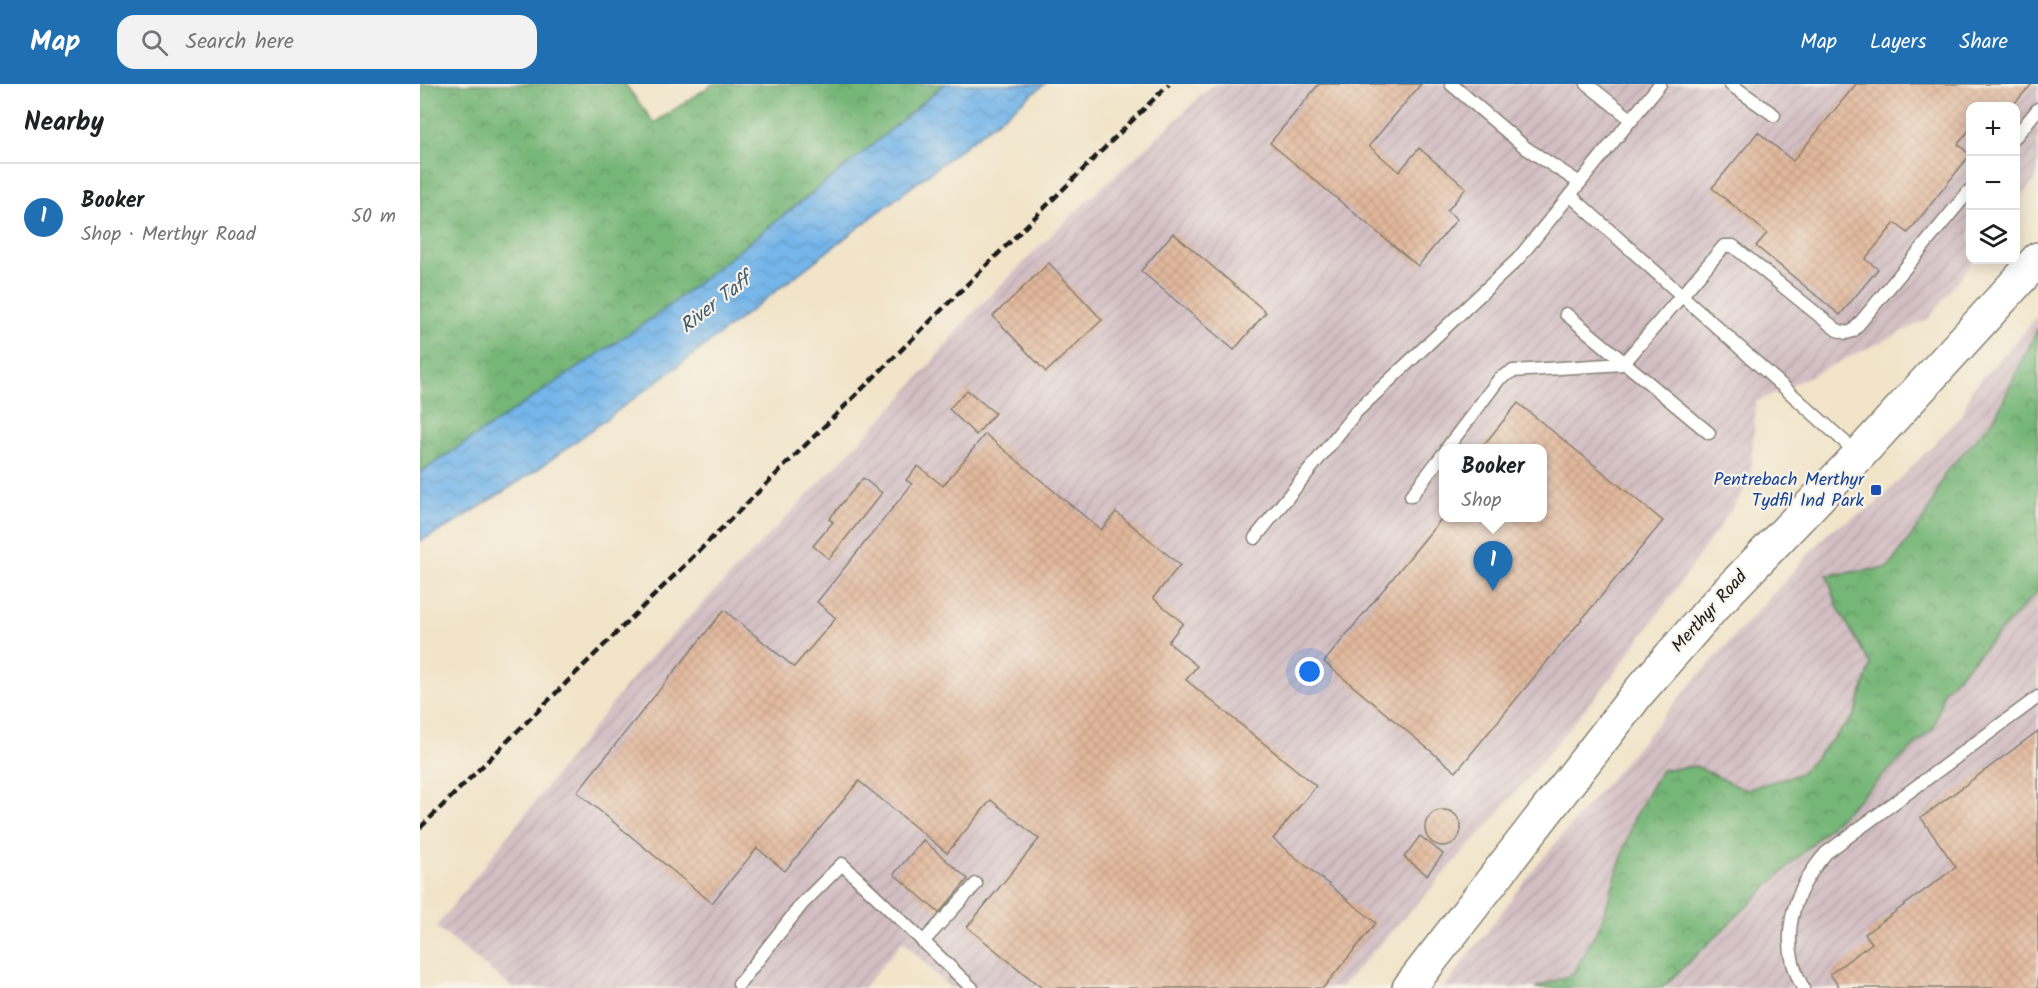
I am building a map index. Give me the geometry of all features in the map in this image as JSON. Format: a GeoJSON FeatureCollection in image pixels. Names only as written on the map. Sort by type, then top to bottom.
{"type":"FeatureCollection","features":[{"type":"Feature","properties":{"kind":"main road","name":"Merthyr Road"},"geometry":{"type":"LineString","coordinates":[[1409,988],[1638,693],[1715,605],[1859,455],[2038,259]]}},
{"type":"Feature","properties":{"kind":"lane"},"geometry":{"type":"LineString","coordinates":[[1451,84],[1527,148],[1580,183]]}},
{"type":"Feature","properties":{"kind":"lane"},"geometry":{"type":"LineString","coordinates":[[1587,84],[1632,120]]}},
{"type":"Feature","properties":{"kind":"lane"},"geometry":{"type":"LineString","coordinates":[[1255,538],[1356,412],[1518,259],[1660,84]]}},
{"type":"Feature","properties":{"kind":"lane"},"geometry":{"type":"LineString","coordinates":[[1730,84],[1774,115]]}},
{"type":"Feature","properties":{"kind":"lane"},"geometry":{"type":"LineString","coordinates":[[2020,131],[2038,109]]}},
{"type":"Feature","properties":{"kind":"lane"},"geometry":{"type":"LineString","coordinates":[[1570,195],[1859,455]]}},
{"type":"Feature","properties":{"kind":"lane"},"geometry":{"type":"LineString","coordinates":[[1450,444],[1500,378],[1513,371],[1623,364],[1724,246],[1733,246],[1837,330],[1846,333],[1853,331],[1966,196]]}},
{"type":"Feature","properties":{"kind":"lane"},"geometry":{"type":"LineString","coordinates":[[1566,314],[1709,434]]}},
{"type":"Feature","properties":{"kind":"lane"},"geometry":{"type":"LineString","coordinates":[[1411,496],[1439,458]]}},
{"type":"Feature","properties":{"kind":"lane"},"geometry":{"type":"LineString","coordinates":[[1803,988],[1793,970],[1789,935],[1797,897],[1808,873],[1826,853],[2038,697]]}},
{"type":"Feature","properties":{"kind":"lane"},"geometry":{"type":"LineString","coordinates":[[739,984],[802,904],[842,864],[972,988]]}},
{"type":"Feature","properties":{"kind":"lane"},"geometry":{"type":"LineString","coordinates":[[923,942],[976,884]]}},
{"type":"Feature","properties":{"kind":"shaded area"},"geometry":{"type":"Polygon","coordinates":[[[1215,84],[2038,84],[2038,174],[2020,199],[2020,102],[1966,102],[1966,264],[1971,264],[1928,319],[1756,402],[1750,482],[1674,592],[1613,675],[1491,822],[1340,988],[950,988],[903,941],[863,988],[513,988],[436,927],[642,666],[899,401],[970,316],[1074,213],[1215,84]]]}},
{"type":"Feature","properties":{"kind":"shaded area"},"geometry":{"type":"Polygon","coordinates":[[[2038,316],[2038,988],[1444,988],[1538,864],[1691,684],[1830,531],[1874,506],[1960,418],[1973,388],[2038,316]]]}},
{"type":"Feature","properties":{"kind":"green space"},"geometry":{"type":"Polygon","coordinates":[[[420,84],[625,84],[654,123],[713,84],[945,84],[869,148],[661,312],[420,473],[420,84]]]}},
{"type":"Feature","properties":{"kind":"green space"},"geometry":{"type":"Polygon","coordinates":[[[2038,328],[2038,591],[1944,691],[1934,727],[1662,988],[1535,988],[1573,974],[1601,923],[1634,818],[1661,770],[1696,766],[1745,790],[1801,773],[1854,716],[1871,665],[1838,608],[1827,575],[1888,568],[1927,514],[1945,473],[1994,419],[2038,328]]]}},
{"type":"Feature","properties":{"kind":"water","name":"River Taff"},"geometry":{"type":"Polygon","coordinates":[[[945,84],[1045,84],[689,358],[537,470],[453,524],[420,541],[420,473],[661,312],[869,148],[945,84]]]}},
{"type":"Feature","properties":{"kind":"building"},"geometry":{"type":"Polygon","coordinates":[[[1319,84],[1421,84],[1369,146],[1399,172],[1419,148],[1466,188],[1447,211],[1457,219],[1418,266],[1270,143],[1319,84]]]}},
{"type":"Feature","properties":{"kind":"building"},"geometry":{"type":"Polygon","coordinates":[[[1856,84],[2032,84],[2016,102],[1966,102],[1966,134],[1958,144],[1966,151],[1966,160],[1908,233],[1895,223],[1865,259],[1878,269],[1840,315],[1756,246],[1767,233],[1712,188],[1758,132],[1793,161],[1856,84]]]}},
{"type":"Feature","properties":{"kind":"building"},"geometry":{"type":"Polygon","coordinates":[[[1173,233],[1266,312],[1234,350],[1141,271],[1173,233]]]}},
{"type":"Feature","properties":{"kind":"building"},"geometry":{"type":"Polygon","coordinates":[[[1049,263],[1102,320],[1046,372],[993,316],[1049,263]]]}},
{"type":"Feature","properties":{"kind":"building"},"geometry":{"type":"Polygon","coordinates":[[[967,390],[995,413],[976,435],[949,409],[967,390]]]}},
{"type":"Feature","properties":{"kind":"building"},"geometry":{"type":"Polygon","coordinates":[[[1518,403],[1663,521],[1456,772],[1324,662],[1439,522],[1547,522],[1547,444],[1484,444],[1518,403]]]}},
{"type":"Feature","properties":{"kind":"building"},"geometry":{"type":"Polygon","coordinates":[[[985,434],[1101,530],[1116,512],[1180,565],[1153,598],[1183,623],[1168,642],[1197,666],[1186,680],[1316,786],[1273,839],[1376,923],[1323,988],[1042,988],[967,927],[1039,839],[991,800],[947,853],[859,781],[785,871],[757,848],[712,903],[577,792],[724,610],[794,667],[836,618],[817,602],[912,484],[906,480],[918,466],[943,486],[985,434]]]}},
{"type":"Feature","properties":{"kind":"building"},"geometry":{"type":"Polygon","coordinates":[[[863,478],[882,493],[829,559],[813,546],[833,522],[829,519],[863,478]]]}},
{"type":"Feature","properties":{"kind":"building"},"geometry":{"type":"Polygon","coordinates":[[[2038,731],[2038,988],[1840,988],[1830,974],[1872,943],[1865,934],[1956,867],[1921,818],[2038,731]]]}},
{"type":"Feature","properties":{"kind":"building"},"geometry":{"type":"Polygon","coordinates":[[[1443,810],[1456,815],[1461,828],[1456,841],[1443,846],[1430,841],[1425,828],[1430,815],[1443,810]]]}},
{"type":"Feature","properties":{"kind":"building"},"geometry":{"type":"Polygon","coordinates":[[[1420,836],[1443,854],[1427,875],[1404,857],[1420,836]]]}},
{"type":"Feature","properties":{"kind":"building"},"geometry":{"type":"Polygon","coordinates":[[[923,840],[968,879],[939,913],[894,874],[923,840]]]}},
{"type":"Feature","properties":{"kind":"railway"},"geometry":{"type":"LineString","coordinates":[[420,828],[1169,84]]}},
{"type":"Feature","properties":{"kind":"place","name":"Pentrebach Merthyr Tydfil Ind Park"},"geometry":{"type":"Point","coordinates":[1876,490]}},
{"type":"Feature","properties":{"kind":"place","name":"Booker"},"geometry":{"type":"Point","coordinates":[1493,591]}}]}
